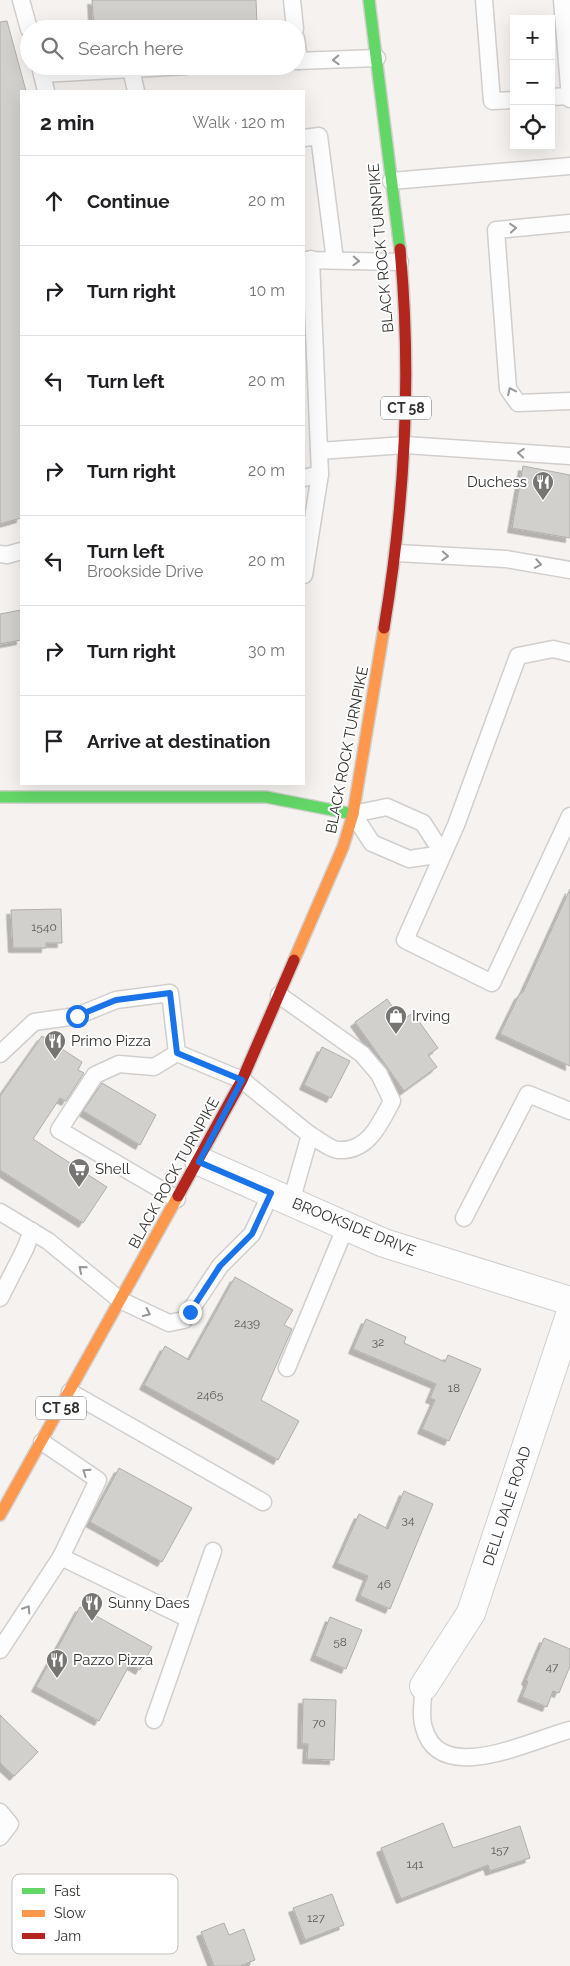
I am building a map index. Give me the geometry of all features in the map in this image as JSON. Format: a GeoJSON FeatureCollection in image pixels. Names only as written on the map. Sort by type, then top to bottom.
{"type":"FeatureCollection","features":[{"type":"Feature","properties":{"kind":"main road","name":"BLACK ROCK TURNPIKE"},"geometry":{"type":"LineString","coordinates":[[0,1515],[199,1162],[242,1080],[344,847],[353,814],[397,553],[407,406],[400,262],[369,0]]}},
{"type":"Feature","properties":{"kind":"main road"},"geometry":{"type":"LineString","coordinates":[[0,797],[266,797],[353,814]]}},
{"type":"Feature","properties":{"kind":"street","name":"BROOKSIDE DRIVE"},"geometry":{"type":"LineString","coordinates":[[199,1162],[384,1243],[570,1302]]}},
{"type":"Feature","properties":{"kind":"street","name":"DELL DALE ROAD"},"geometry":{"type":"LineString","coordinates":[[424,1686],[471,1613],[570,1316]]}},
{"type":"Feature","properties":{"kind":"lane"},"geometry":{"type":"LineString","coordinates":[[22,0],[27,20]]}},
{"type":"Feature","properties":{"kind":"lane"},"geometry":{"type":"LineString","coordinates":[[292,0],[294,20]]}},
{"type":"Feature","properties":{"kind":"lane"},"geometry":{"type":"LineString","coordinates":[[484,0],[492,101],[510,100]]}},
{"type":"Feature","properties":{"kind":"lane"},"geometry":{"type":"LineString","coordinates":[[555,97],[570,98],[562,0]]}},
{"type":"Feature","properties":{"kind":"lane"},"geometry":{"type":"LineString","coordinates":[[305,61],[377,58]]}},
{"type":"Feature","properties":{"kind":"lane"},"geometry":{"type":"LineString","coordinates":[[42,75],[46,90]]}},
{"type":"Feature","properties":{"kind":"lane"},"geometry":{"type":"LineString","coordinates":[[132,75],[136,90]]}},
{"type":"Feature","properties":{"kind":"lane"},"geometry":{"type":"LineString","coordinates":[[305,138],[319,136],[335,260]]}},
{"type":"Feature","properties":{"kind":"lane"},"geometry":{"type":"LineString","coordinates":[[391,181],[570,166]]}},
{"type":"Feature","properties":{"kind":"lane"},"geometry":{"type":"LineString","coordinates":[[570,223],[496,230],[508,389],[518,403],[570,401]]}},
{"type":"Feature","properties":{"kind":"lane"},"geometry":{"type":"LineString","coordinates":[[305,563],[312,476],[319,451],[307,259],[400,262]]}},
{"type":"Feature","properties":{"kind":"lane"},"geometry":{"type":"LineString","coordinates":[[319,451],[404,445],[570,456]]}},
{"type":"Feature","properties":{"kind":"lane"},"geometry":{"type":"LineString","coordinates":[[0,554],[7,555],[20,551]]}},
{"type":"Feature","properties":{"kind":"lane"},"geometry":{"type":"LineString","coordinates":[[397,553],[506,559],[570,570]]}},
{"type":"Feature","properties":{"kind":"lane"},"geometry":{"type":"LineString","coordinates":[[570,653],[553,649],[518,656],[443,854],[405,940],[492,983],[570,816]]}},
{"type":"Feature","properties":{"kind":"lane"},"geometry":{"type":"LineString","coordinates":[[387,807],[423,823],[443,854],[409,859],[372,843],[353,814],[387,807]]}},
{"type":"Feature","properties":{"kind":"lane"},"geometry":{"type":"LineString","coordinates":[[0,1054],[34,1022],[77,1016],[116,1000],[170,993],[177,1053]]}},
{"type":"Feature","properties":{"kind":"lane"},"geometry":{"type":"LineString","coordinates":[[177,1053],[242,1080],[310,1135],[336,1150],[359,1147],[376,1130],[392,1101],[379,1074],[362,1054],[279,995]]}},
{"type":"Feature","properties":{"kind":"lane"},"geometry":{"type":"LineString","coordinates":[[177,1053],[154,1067],[120,1064],[95,1075],[59,1130],[177,1198]]}},
{"type":"Feature","properties":{"kind":"lane"},"geometry":{"type":"LineString","coordinates":[[464,1218],[528,1094],[570,1111]]}},
{"type":"Feature","properties":{"kind":"lane"},"geometry":{"type":"LineString","coordinates":[[0,1212],[48,1240],[120,1300],[169,1323],[175,1323],[184,1320],[220,1266],[248,1240],[281,1198],[310,1135]]}},
{"type":"Feature","properties":{"kind":"lane"},"geometry":{"type":"LineString","coordinates":[[287,1368],[346,1226]]}},
{"type":"Feature","properties":{"kind":"lane"},"geometry":{"type":"LineString","coordinates":[[0,1298],[32,1231]]}},
{"type":"Feature","properties":{"kind":"lane"},"geometry":{"type":"LineString","coordinates":[[70,1392],[263,1502]]}},
{"type":"Feature","properties":{"kind":"lane"},"geometry":{"type":"LineString","coordinates":[[0,1650],[61,1557],[98,1480],[42,1442]]}},
{"type":"Feature","properties":{"kind":"lane"},"geometry":{"type":"LineString","coordinates":[[154,1720],[213,1551]]}},
{"type":"Feature","properties":{"kind":"lane"},"geometry":{"type":"LineString","coordinates":[[61,1557],[189,1618]]}},
{"type":"Feature","properties":{"kind":"lane"},"geometry":{"type":"LineString","coordinates":[[424,1686],[423,1726],[430,1744],[441,1754],[462,1758],[499,1753],[570,1730]]}},
{"type":"Feature","properties":{"kind":"lane"},"geometry":{"type":"LineString","coordinates":[[0,1812],[10,1824],[0,1837]]}},
{"type":"Feature","properties":{"kind":"building"},"geometry":{"type":"Polygon","coordinates":[[[92,0],[256,0],[257,20],[93,20],[92,0]]]}},
{"type":"Feature","properties":{"kind":"building"},"geometry":{"type":"Polygon","coordinates":[[[7,21],[20,75],[22,75],[26,90],[20,90],[20,518],[0,524],[0,22],[7,21]]]}},
{"type":"Feature","properties":{"kind":"building","name":"Duchess"},"geometry":{"type":"Polygon","coordinates":[[[523,466],[570,475],[570,538],[512,528],[523,466]]]}},
{"type":"Feature","properties":{"kind":"building"},"geometry":{"type":"Polygon","coordinates":[[[20,610],[20,640],[0,644],[0,614],[20,610]]]}},
{"type":"Feature","properties":{"kind":"building"},"geometry":{"type":"Polygon","coordinates":[[[570,889],[570,1066],[500,1034],[519,995],[523,992],[570,889]]]}},
{"type":"Feature","properties":{"kind":"building"},"geometry":{"type":"Polygon","coordinates":[[[61,909],[62,943],[46,943],[46,948],[13,948],[11,910],[61,909]]]}},
{"type":"Feature","properties":{"kind":"building","name":"Irving"},"geometry":{"type":"Polygon","coordinates":[[[387,999],[402,1020],[413,1013],[438,1048],[428,1055],[437,1067],[404,1091],[355,1022],[387,999]]]}},
{"type":"Feature","properties":{"kind":"building"},"geometry":{"type":"Polygon","coordinates":[[[42,1036],[82,1062],[78,1070],[84,1073],[66,1101],[60,1098],[33,1139],[107,1187],[83,1223],[0,1170],[0,1096],[42,1036]]]}},
{"type":"Feature","properties":{"kind":"building"},"geometry":{"type":"Polygon","coordinates":[[[322,1047],[350,1061],[331,1098],[304,1085],[322,1047]]]}},
{"type":"Feature","properties":{"kind":"building","name":"Shell"},"geometry":{"type":"Polygon","coordinates":[[[102,1083],[156,1115],[140,1145],[83,1111],[102,1083]]]}},
{"type":"Feature","properties":{"kind":"building"},"geometry":{"type":"Polygon","coordinates":[[[235,1277],[293,1310],[284,1325],[292,1329],[261,1400],[299,1421],[278,1460],[144,1385],[165,1346],[189,1360],[235,1277]]]}},
{"type":"Feature","properties":{"kind":"building"},"geometry":{"type":"Polygon","coordinates":[[[366,1319],[406,1337],[404,1343],[445,1362],[448,1355],[481,1369],[449,1441],[422,1429],[435,1400],[430,1398],[436,1384],[353,1349],[366,1319]]]}},
{"type":"Feature","properties":{"kind":"building"},"geometry":{"type":"Polygon","coordinates":[[[119,1468],[192,1508],[162,1562],[90,1522],[119,1468]]]}},
{"type":"Feature","properties":{"kind":"building"},"geometry":{"type":"Polygon","coordinates":[[[404,1491],[433,1504],[390,1609],[360,1596],[368,1576],[337,1563],[359,1514],[388,1529],[404,1491]]]}},
{"type":"Feature","properties":{"kind":"building"},"geometry":{"type":"Polygon","coordinates":[[[80,1607],[152,1647],[140,1670],[130,1664],[99,1721],[36,1687],[80,1607]]]}},
{"type":"Feature","properties":{"kind":"building"},"geometry":{"type":"Polygon","coordinates":[[[330,1617],[362,1630],[346,1669],[315,1656],[330,1617]]]}},
{"type":"Feature","properties":{"kind":"building"},"geometry":{"type":"Polygon","coordinates":[[[544,1638],[570,1649],[570,1666],[559,1693],[553,1691],[547,1707],[522,1697],[528,1682],[526,1680],[544,1638]]]}},
{"type":"Feature","properties":{"kind":"building"},"geometry":{"type":"Polygon","coordinates":[[[303,1699],[336,1700],[334,1760],[307,1759],[308,1744],[302,1744],[303,1699]]]}},
{"type":"Feature","properties":{"kind":"building"},"geometry":{"type":"Polygon","coordinates":[[[0,1715],[38,1752],[14,1776],[0,1763],[0,1715]]]}},
{"type":"Feature","properties":{"kind":"building"},"geometry":{"type":"Polygon","coordinates":[[[443,1823],[453,1848],[520,1826],[530,1858],[490,1871],[488,1865],[401,1899],[381,1848],[443,1823]]]}},
{"type":"Feature","properties":{"kind":"building"},"geometry":{"type":"Polygon","coordinates":[[[332,1894],[344,1925],[305,1940],[293,1908],[332,1894]]]}},
{"type":"Feature","properties":{"kind":"building"},"geometry":{"type":"Polygon","coordinates":[[[224,1923],[229,1935],[244,1929],[255,1960],[240,1966],[214,1966],[201,1932],[224,1923]]]}},
{"type":"Feature","properties":{"kind":"traffic: fast"},"geometry":{"type":"LineString","coordinates":[[369,0],[400,249]]}},
{"type":"Feature","properties":{"kind":"traffic: fast"},"geometry":{"type":"LineString","coordinates":[[0,797],[266,797],[353,814]]}},
{"type":"Feature","properties":{"kind":"traffic: slow"},"geometry":{"type":"LineString","coordinates":[[294,960],[343,847],[353,814],[384,628]]}},
{"type":"Feature","properties":{"kind":"traffic: slow"},"geometry":{"type":"LineString","coordinates":[[0,1515],[178,1196]]}},
{"type":"Feature","properties":{"kind":"traffic: jam"},"geometry":{"type":"LineString","coordinates":[[384,628],[397,534],[406,392],[406,344],[400,249]]}},
{"type":"Feature","properties":{"kind":"traffic: jam"},"geometry":{"type":"LineString","coordinates":[[178,1196],[242,1080],[294,960]]}},
{"type":"Feature","properties":{"kind":"place","name":"Duchess"},"geometry":{"type":"Point","coordinates":[543,501]}},
{"type":"Feature","properties":{"kind":"place","name":"Irving"},"geometry":{"type":"Point","coordinates":[396,1035]}},
{"type":"Feature","properties":{"kind":"place","name":"Primo Pizza"},"geometry":{"type":"Point","coordinates":[55,1060]}},
{"type":"Feature","properties":{"kind":"place","name":"Shell"},"geometry":{"type":"Point","coordinates":[79,1188]}},
{"type":"Feature","properties":{"kind":"place","name":"Sunny Daes"},"geometry":{"type":"Point","coordinates":[92,1622]}},
{"type":"Feature","properties":{"kind":"place","name":"Pazzo Pizza"},"geometry":{"type":"Point","coordinates":[57,1679]}},
{"type":"Feature","properties":{"kind":"route"},"geometry":{"type":"LineString","coordinates":[[77,1016],[116,1000],[170,993],[177,1053],[242,1080],[199,1162],[271,1193],[248,1240],[220,1266],[190,1312]]}}]}
